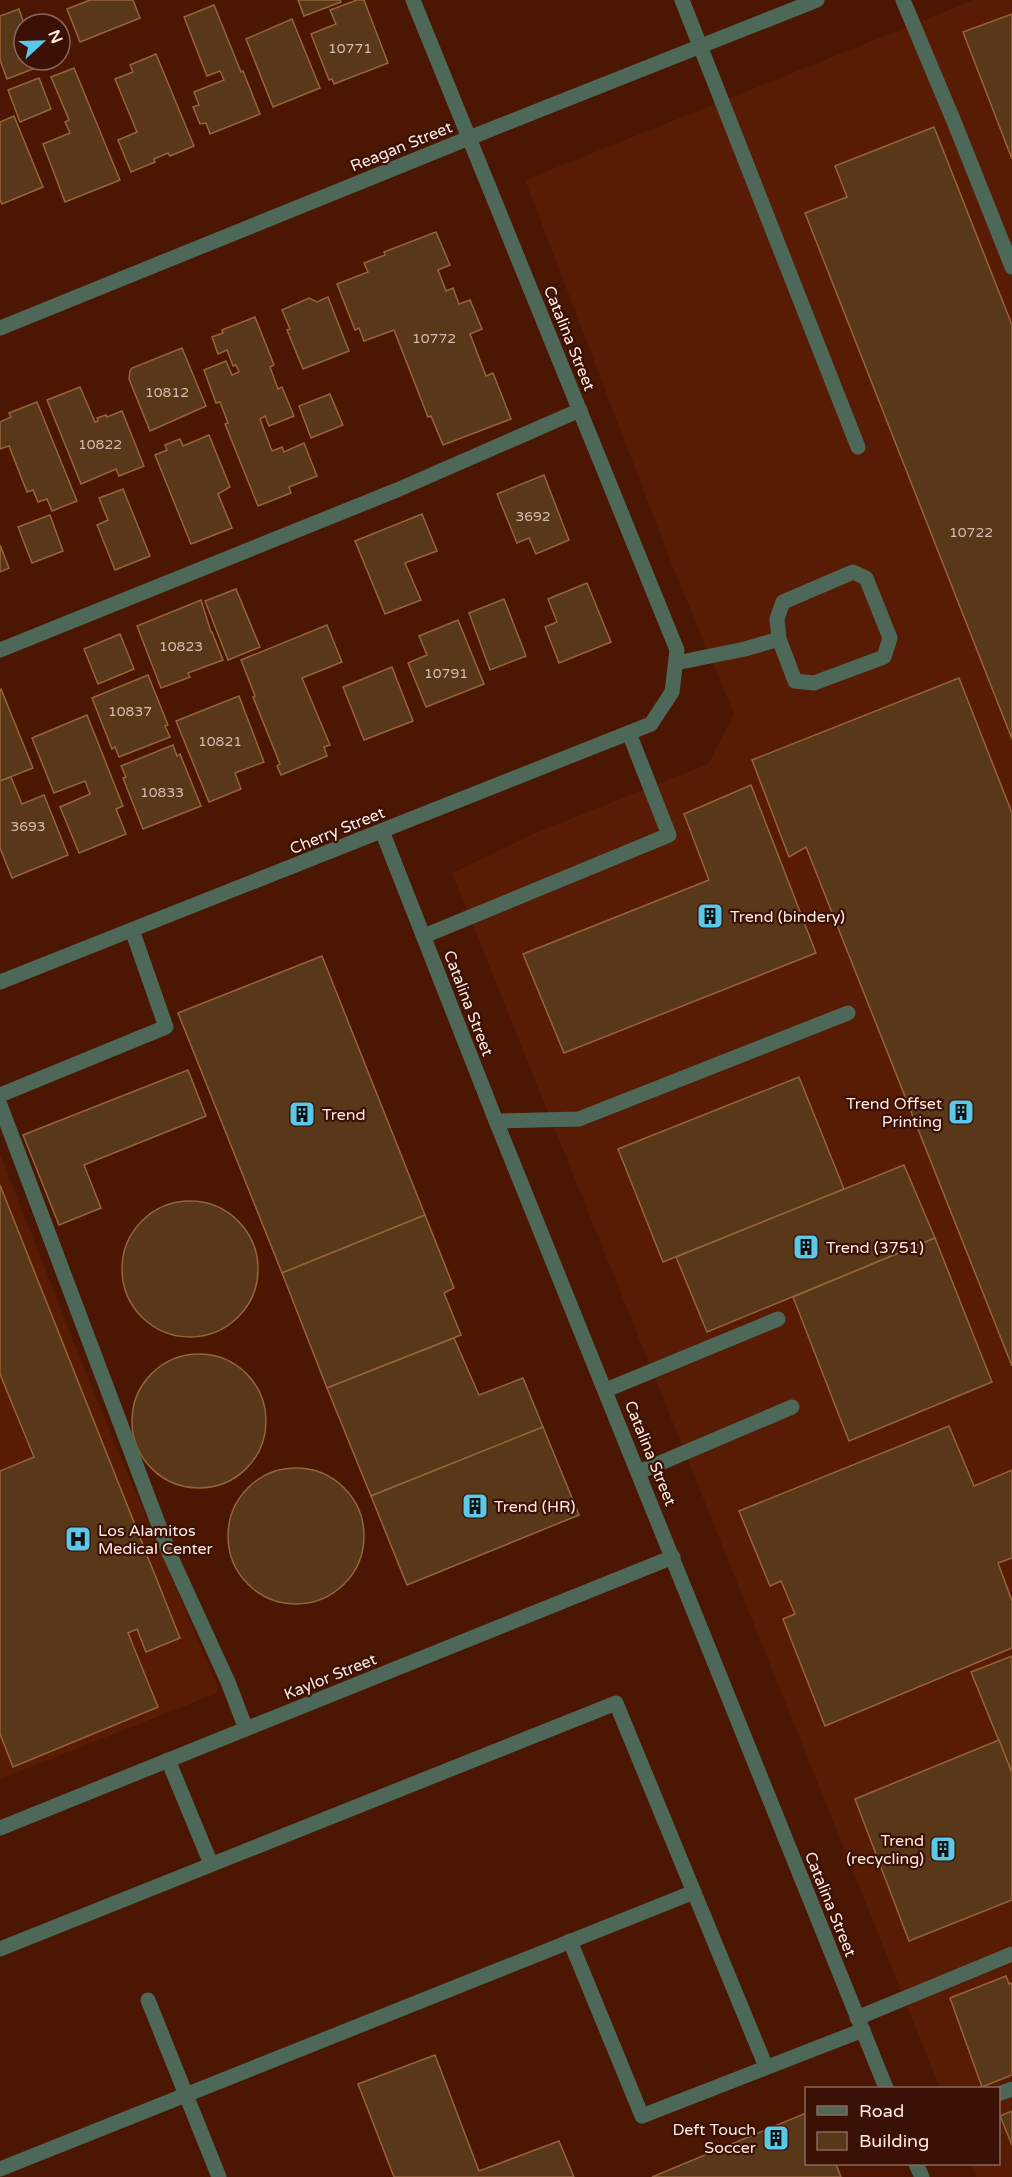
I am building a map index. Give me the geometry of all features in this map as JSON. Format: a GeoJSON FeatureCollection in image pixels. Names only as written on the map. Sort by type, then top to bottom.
{"type":"FeatureCollection","features":[{"type":"Feature","properties":{"kind":"street","name":"Catalina Street"},"geometry":{"type":"LineString","coordinates":[[413,0],[677,650],[672,692]]}},
{"type":"Feature","properties":{"kind":"street"},"geometry":{"type":"LineString","coordinates":[[682,0],[858,447]]}},
{"type":"Feature","properties":{"kind":"street","name":"Reagan Street"},"geometry":{"type":"LineString","coordinates":[[0,328],[817,0]]}},
{"type":"Feature","properties":{"kind":"street"},"geometry":{"type":"LineString","coordinates":[[903,0],[1012,267]]}},
{"type":"Feature","properties":{"kind":"street"},"geometry":{"type":"LineString","coordinates":[[0,650],[397,490],[580,410]]}},
{"type":"Feature","properties":{"kind":"street"},"geometry":{"type":"LineString","coordinates":[[853,572],[866,578],[890,638],[884,657],[814,682],[795,681],[779,639],[777,619],[783,602],[853,572]]}},
{"type":"Feature","properties":{"kind":"street"},"geometry":{"type":"LineString","coordinates":[[676,663],[745,649],[779,639]]}},
{"type":"Feature","properties":{"kind":"street","name":"Cherry Street"},"geometry":{"type":"LineString","coordinates":[[0,982],[651,724],[672,692]]}},
{"type":"Feature","properties":{"kind":"street"},"geometry":{"type":"LineString","coordinates":[[424,936],[669,835],[629,733]]}},
{"type":"Feature","properties":{"kind":"street","name":"Catalina Street"},"geometry":{"type":"LineString","coordinates":[[382,831],[496,1121],[886,2087]]}},
{"type":"Feature","properties":{"kind":"street"},"geometry":{"type":"LineString","coordinates":[[0,1095],[166,1027],[132,930]]}},
{"type":"Feature","properties":{"kind":"street"},"geometry":{"type":"LineString","coordinates":[[496,1121],[579,1119],[848,1013]]}},
{"type":"Feature","properties":{"kind":"street"},"geometry":{"type":"LineString","coordinates":[[0,1105],[170,1555],[228,1682],[246,1729]]}},
{"type":"Feature","properties":{"kind":"street"},"geometry":{"type":"LineString","coordinates":[[606,1390],[778,1319]]}},
{"type":"Feature","properties":{"kind":"street"},"geometry":{"type":"LineString","coordinates":[[639,1472],[792,1407]]}},
{"type":"Feature","properties":{"kind":"street","name":"Kaylor Street"},"geometry":{"type":"LineString","coordinates":[[0,1828],[673,1557]]}},
{"type":"Feature","properties":{"kind":"street"},"geometry":{"type":"LineString","coordinates":[[0,1948],[616,1703],[766,2067]]}},
{"type":"Feature","properties":{"kind":"street"},"geometry":{"type":"LineString","coordinates":[[168,1760],[211,1864]]}},
{"type":"Feature","properties":{"kind":"street"},"geometry":{"type":"LineString","coordinates":[[0,2169],[694,1892]]}},
{"type":"Feature","properties":{"kind":"street"},"geometry":{"type":"LineString","coordinates":[[570,1941],[642,2116],[766,2067],[1012,1954]]}},
{"type":"Feature","properties":{"kind":"street"},"geometry":{"type":"LineString","coordinates":[[148,2000],[219,2177]]}},
{"type":"Feature","properties":{"kind":"shaded area"},"geometry":{"type":"Polygon","coordinates":[[[974,0],[1012,0],[1012,2177],[976,2177],[970,2165],[1000,2165],[1000,2087],[940,2087],[452,873],[535,833],[708,764],[734,714],[672,565],[525,180],[974,0]]]}},
{"type":"Feature","properties":{"kind":"shaded area","name":"Los Alamitos Medical Center"},"geometry":{"type":"Polygon","coordinates":[[[0,1154],[94,1393],[220,1692],[0,1779],[0,1154]]]}},
{"type":"Feature","properties":{"kind":"building"},"geometry":{"type":"Polygon","coordinates":[[[90,0],[133,0],[140,18],[80,42],[72,22],[72,12],[68,12],[67,9],[90,0]]]}},
{"type":"Feature","properties":{"kind":"building"},"geometry":{"type":"Polygon","coordinates":[[[298,0],[340,0],[341,2],[304,16],[298,0]]]}},
{"type":"Feature","properties":{"kind":"building"},"geometry":{"type":"Polygon","coordinates":[[[357,0],[364,0],[388,63],[334,84],[332,79],[329,80],[311,34],[336,24],[330,10],[357,0]]]}},
{"type":"Feature","properties":{"kind":"building"},"geometry":{"type":"Polygon","coordinates":[[[214,5],[260,114],[210,134],[206,123],[200,124],[193,107],[199,105],[194,92],[224,80],[220,71],[207,76],[184,17],[214,5]]]}},
{"type":"Feature","properties":{"kind":"building"},"geometry":{"type":"Polygon","coordinates":[[[19,9],[20,12],[12,12],[12,72],[25,72],[7,79],[0,60],[0,16],[19,9]]]}},
{"type":"Feature","properties":{"kind":"building"},"geometry":{"type":"Polygon","coordinates":[[[1012,14],[1012,159],[963,32],[1012,14]]]}},
{"type":"Feature","properties":{"kind":"building"},"geometry":{"type":"Polygon","coordinates":[[[292,19],[320,88],[273,107],[246,39],[292,19]]]}},
{"type":"Feature","properties":{"kind":"building"},"geometry":{"type":"Polygon","coordinates":[[[156,54],[194,146],[170,156],[168,153],[154,159],[155,162],[131,172],[118,140],[137,132],[115,79],[133,72],[130,65],[156,54]]]}},
{"type":"Feature","properties":{"kind":"building"},"geometry":{"type":"Polygon","coordinates":[[[74,68],[120,180],[65,202],[43,144],[70,133],[65,122],[69,120],[51,77],[64,72],[72,72],[74,68]]]}},
{"type":"Feature","properties":{"kind":"building"},"geometry":{"type":"Polygon","coordinates":[[[39,78],[51,109],[20,122],[8,90],[39,78]]]}},
{"type":"Feature","properties":{"kind":"building"},"geometry":{"type":"Polygon","coordinates":[[[14,116],[43,187],[2,204],[0,200],[0,122],[14,116]]]}},
{"type":"Feature","properties":{"kind":"building"},"geometry":{"type":"Polygon","coordinates":[[[934,127],[1012,325],[1012,739],[805,213],[847,197],[835,166],[934,127]]]}},
{"type":"Feature","properties":{"kind":"building"},"geometry":{"type":"Polygon","coordinates":[[[436,232],[450,265],[438,270],[446,291],[453,288],[459,304],[470,300],[482,329],[470,334],[486,376],[493,373],[511,419],[443,445],[431,416],[428,417],[394,330],[364,341],[359,328],[355,330],[337,284],[368,272],[364,263],[385,255],[384,252],[436,232]]]}},
{"type":"Feature","properties":{"kind":"building"},"geometry":{"type":"Polygon","coordinates":[[[328,297],[349,351],[303,369],[287,330],[290,329],[282,310],[309,298],[317,302],[328,297]]]}},
{"type":"Feature","properties":{"kind":"building"},"geometry":{"type":"Polygon","coordinates":[[[255,317],[274,365],[270,367],[278,389],[282,387],[294,416],[269,426],[265,416],[260,419],[272,451],[282,447],[284,452],[304,443],[317,476],[289,487],[291,493],[258,506],[225,424],[228,423],[220,402],[216,403],[204,370],[226,361],[232,375],[239,372],[236,365],[233,366],[227,350],[218,354],[212,337],[223,333],[222,330],[255,317]]]}},
{"type":"Feature","properties":{"kind":"building"},"geometry":{"type":"Polygon","coordinates":[[[182,348],[206,406],[150,431],[129,379],[130,371],[132,368],[182,348]]]}},
{"type":"Feature","properties":{"kind":"building"},"geometry":{"type":"Polygon","coordinates":[[[80,387],[95,422],[98,421],[97,418],[122,411],[144,466],[119,476],[116,469],[81,484],[47,400],[80,387]]]}},
{"type":"Feature","properties":{"kind":"building"},"geometry":{"type":"Polygon","coordinates":[[[330,394],[343,425],[311,438],[299,406],[330,394]]]}},
{"type":"Feature","properties":{"kind":"building"},"geometry":{"type":"Polygon","coordinates":[[[37,402],[77,501],[52,511],[47,499],[38,502],[33,490],[27,492],[9,446],[0,449],[0,422],[11,417],[9,413],[37,402]]]}},
{"type":"Feature","properties":{"kind":"building"},"geometry":{"type":"Polygon","coordinates":[[[209,435],[230,487],[218,494],[232,528],[191,544],[155,455],[167,450],[165,445],[180,439],[183,446],[209,435]]]}},
{"type":"Feature","properties":{"kind":"building"},"geometry":{"type":"Polygon","coordinates":[[[544,475],[569,540],[536,554],[529,538],[517,543],[497,494],[544,475]]]}},
{"type":"Feature","properties":{"kind":"building"},"geometry":{"type":"Polygon","coordinates":[[[123,489],[150,556],[115,570],[97,525],[108,520],[99,498],[123,489]]]}},
{"type":"Feature","properties":{"kind":"building"},"geometry":{"type":"Polygon","coordinates":[[[422,514],[437,551],[405,563],[421,600],[385,614],[355,541],[422,514]]]}},
{"type":"Feature","properties":{"kind":"building"},"geometry":{"type":"Polygon","coordinates":[[[50,515],[63,551],[32,563],[18,527],[50,515]]]}},
{"type":"Feature","properties":{"kind":"building"},"geometry":{"type":"Polygon","coordinates":[[[0,545],[9,568],[0,572],[0,545]]]}},
{"type":"Feature","properties":{"kind":"building"},"geometry":{"type":"Polygon","coordinates":[[[587,583],[611,642],[559,663],[545,627],[557,622],[548,599],[587,583]]]}},
{"type":"Feature","properties":{"kind":"building"},"geometry":{"type":"Polygon","coordinates":[[[236,589],[260,647],[228,660],[205,601],[236,589]]]}},
{"type":"Feature","properties":{"kind":"building"},"geometry":{"type":"Polygon","coordinates":[[[504,599],[526,656],[490,670],[469,613],[504,599]]]}},
{"type":"Feature","properties":{"kind":"building"},"geometry":{"type":"Polygon","coordinates":[[[201,600],[223,660],[188,673],[190,677],[161,688],[137,626],[201,600]]]}},
{"type":"Feature","properties":{"kind":"building"},"geometry":{"type":"Polygon","coordinates":[[[458,620],[484,684],[426,707],[408,663],[427,655],[419,636],[458,620]]]}},
{"type":"Feature","properties":{"kind":"building"},"geometry":{"type":"Polygon","coordinates":[[[327,625],[342,662],[302,678],[330,745],[324,747],[327,756],[281,775],[277,766],[280,764],[241,660],[327,625]]]}},
{"type":"Feature","properties":{"kind":"building"},"geometry":{"type":"Polygon","coordinates":[[[120,634],[134,669],[98,684],[84,649],[120,634]]]}},
{"type":"Feature","properties":{"kind":"building"},"geometry":{"type":"Polygon","coordinates":[[[392,667],[413,721],[364,740],[343,687],[392,667]]]}},
{"type":"Feature","properties":{"kind":"building"},"geometry":{"type":"Polygon","coordinates":[[[148,675],[168,725],[165,726],[170,737],[119,757],[115,747],[112,749],[92,698],[148,675]]]}},
{"type":"Feature","properties":{"kind":"building","name":"Trend Offset Printing"},"geometry":{"type":"Polygon","coordinates":[[[959,678],[1012,813],[1012,1366],[806,847],[789,857],[752,760],[959,678]]]}},
{"type":"Feature","properties":{"kind":"building"},"geometry":{"type":"Polygon","coordinates":[[[0,690],[33,768],[0,781],[0,690]]]}},
{"type":"Feature","properties":{"kind":"building"},"geometry":{"type":"Polygon","coordinates":[[[239,696],[264,762],[235,773],[241,789],[209,802],[176,721],[239,696]]]}},
{"type":"Feature","properties":{"kind":"building"},"geometry":{"type":"Polygon","coordinates":[[[87,715],[123,806],[116,809],[126,834],[79,853],[60,807],[90,794],[85,781],[54,793],[32,738],[87,715]]]}},
{"type":"Feature","properties":{"kind":"building"},"geometry":{"type":"Polygon","coordinates":[[[173,745],[177,756],[180,754],[201,806],[143,829],[123,778],[126,777],[121,766],[173,745]]]}},
{"type":"Feature","properties":{"kind":"building"},"geometry":{"type":"Polygon","coordinates":[[[11,777],[22,804],[44,795],[68,855],[12,878],[0,848],[0,781],[11,777]]]}},
{"type":"Feature","properties":{"kind":"building","name":"Trend (bindery)"},"geometry":{"type":"Polygon","coordinates":[[[751,785],[816,953],[564,1053],[523,954],[709,880],[684,814],[751,785]]]}},
{"type":"Feature","properties":{"kind":"building","name":"Trend"},"geometry":{"type":"Polygon","coordinates":[[[322,956],[425,1215],[282,1273],[178,1013],[322,956]]]}},
{"type":"Feature","properties":{"kind":"building"},"geometry":{"type":"Polygon","coordinates":[[[188,1070],[206,1116],[84,1165],[101,1208],[59,1225],[23,1135],[188,1070]]]}},
{"type":"Feature","properties":{"kind":"building"},"geometry":{"type":"Polygon","coordinates":[[[799,1077],[844,1189],[663,1262],[618,1149],[799,1077]]]}},
{"type":"Feature","properties":{"kind":"building","name":"Trend (3751)"},"geometry":{"type":"Polygon","coordinates":[[[904,1165],[935,1238],[707,1332],[676,1257],[904,1165]]]}},
{"type":"Feature","properties":{"kind":"building","name":"Los Alamitos Medical Center"},"geometry":{"type":"Polygon","coordinates":[[[0,1185],[180,1638],[146,1652],[137,1629],[128,1633],[158,1707],[13,1767],[0,1734],[0,1471],[34,1457],[0,1374],[0,1185]]]}},
{"type":"Feature","properties":{"kind":"building"},"geometry":{"type":"Polygon","coordinates":[[[190,1201],[216,1207],[238,1221],[252,1243],[258,1269],[252,1295],[238,1317],[216,1331],[190,1337],[164,1331],[142,1317],[128,1295],[122,1269],[128,1243],[142,1221],[164,1207],[190,1201]]]}},
{"type":"Feature","properties":{"kind":"building"},"geometry":{"type":"Polygon","coordinates":[[[425,1215],[454,1288],[444,1293],[461,1335],[327,1388],[282,1273],[425,1215]]]}},
{"type":"Feature","properties":{"kind":"building"},"geometry":{"type":"Polygon","coordinates":[[[935,1238],[992,1382],[849,1441],[793,1297],[935,1238]]]}},
{"type":"Feature","properties":{"kind":"building"},"geometry":{"type":"Polygon","coordinates":[[[454,1338],[479,1395],[523,1378],[543,1427],[371,1496],[327,1388],[454,1338]]]}},
{"type":"Feature","properties":{"kind":"building"},"geometry":{"type":"Polygon","coordinates":[[[199,1354],[225,1359],[247,1373],[261,1395],[266,1421],[261,1447],[247,1469],[225,1483],[199,1488],[173,1483],[151,1469],[137,1447],[132,1421],[137,1395],[151,1373],[173,1359],[199,1354]]]}},
{"type":"Feature","properties":{"kind":"building"},"geometry":{"type":"Polygon","coordinates":[[[949,1426],[974,1486],[1012,1470],[1012,1558],[998,1563],[1012,1601],[1012,1648],[825,1726],[783,1619],[795,1614],[781,1581],[770,1586],[739,1511],[949,1426]]]}},
{"type":"Feature","properties":{"kind":"building","name":"Trend (HR)"},"geometry":{"type":"Polygon","coordinates":[[[543,1427],[579,1515],[407,1585],[371,1496],[543,1427]]]}},
{"type":"Feature","properties":{"kind":"building"},"geometry":{"type":"Polygon","coordinates":[[[296,1468],[322,1473],[344,1488],[359,1510],[364,1536],[359,1562],[344,1584],[322,1599],[296,1604],[270,1599],[248,1584],[233,1562],[228,1536],[233,1510],[248,1488],[270,1473],[296,1468]]]}},
{"type":"Feature","properties":{"kind":"building"},"geometry":{"type":"Polygon","coordinates":[[[1012,1656],[1012,1773],[971,1672],[1012,1656]]]}},
{"type":"Feature","properties":{"kind":"building","name":"Trend (recycling)"},"geometry":{"type":"Polygon","coordinates":[[[999,1740],[1012,1773],[1012,1900],[909,1941],[855,1799],[999,1740]]]}},
{"type":"Feature","properties":{"kind":"building"},"geometry":{"type":"Polygon","coordinates":[[[1006,1976],[1009,1984],[1012,1983],[1012,2075],[982,2087],[950,1998],[1006,1976]]]}},
{"type":"Feature","properties":{"kind":"building"},"geometry":{"type":"Polygon","coordinates":[[[435,2055],[479,2171],[559,2141],[574,2177],[394,2177],[358,2084],[435,2055]]]}},
{"type":"Feature","properties":{"kind":"building"},"geometry":{"type":"Polygon","coordinates":[[[1012,2111],[1012,2145],[1000,2116],[1012,2111]]]}},
{"type":"Feature","properties":{"kind":"building","name":"Deft Touch Soccer"},"geometry":{"type":"Polygon","coordinates":[[[805,2113],[805,2165],[836,2165],[841,2177],[652,2177],[805,2113]]]}},
{"type":"Feature","properties":{"kind":"place","name":"Trend (bindery)"},"geometry":{"type":"Point","coordinates":[710,916]}},
{"type":"Feature","properties":{"kind":"place","name":"Trend Offset Printing"},"geometry":{"type":"Point","coordinates":[961,1112]}},
{"type":"Feature","properties":{"kind":"place","name":"Trend"},"geometry":{"type":"Point","coordinates":[302,1114]}},
{"type":"Feature","properties":{"kind":"place","name":"Trend (3751)"},"geometry":{"type":"Point","coordinates":[806,1247]}},
{"type":"Feature","properties":{"kind":"place","name":"Trend (HR)"},"geometry":{"type":"Point","coordinates":[475,1506]}},
{"type":"Feature","properties":{"kind":"place","name":"Los Alamitos Medical Center"},"geometry":{"type":"Point","coordinates":[78,1539]}},
{"type":"Feature","properties":{"kind":"place","name":"Trend (recycling)"},"geometry":{"type":"Point","coordinates":[943,1849]}},
{"type":"Feature","properties":{"kind":"place","name":"Deft Touch Soccer"},"geometry":{"type":"Point","coordinates":[776,2138]}}]}
